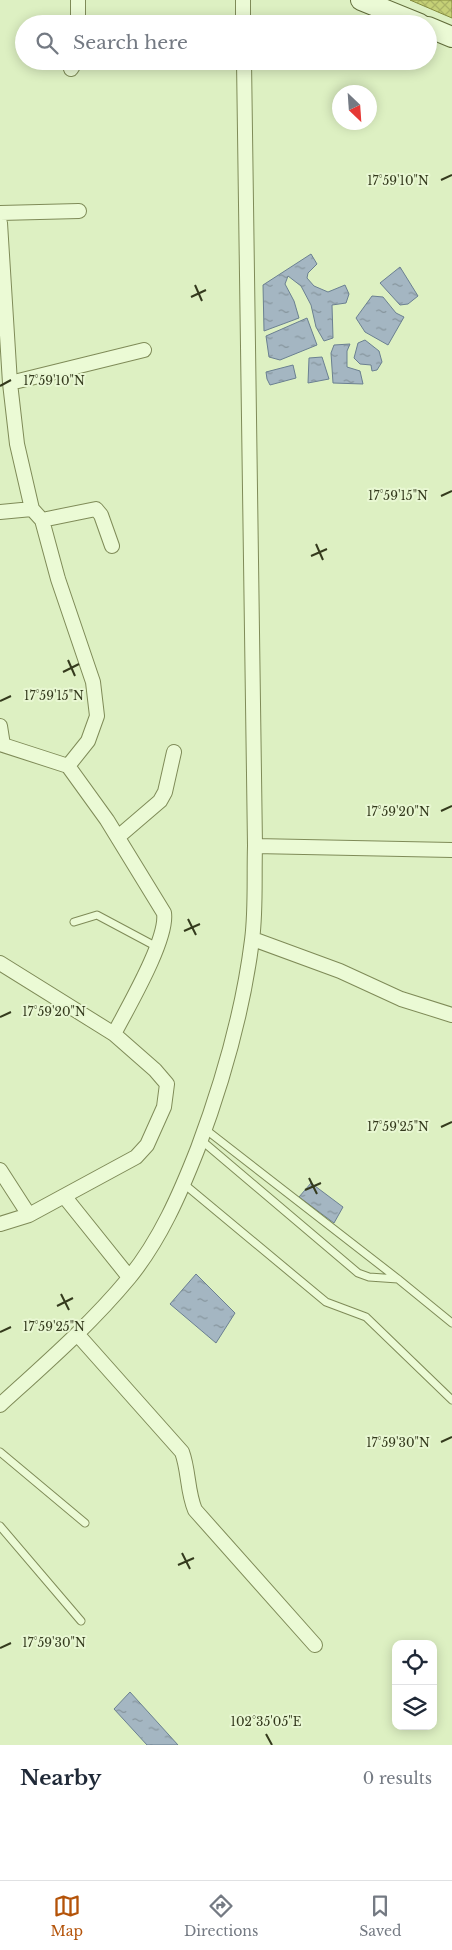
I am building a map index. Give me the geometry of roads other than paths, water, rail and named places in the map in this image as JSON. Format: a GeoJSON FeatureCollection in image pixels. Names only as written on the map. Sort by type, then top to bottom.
{"type":"FeatureCollection","features":[{"type":"Feature","properties":{"kind":"main road"},"geometry":{"type":"LineString","coordinates":[[361,0],[398,15]]}},
{"type":"Feature","properties":{"kind":"main road"},"geometry":{"type":"LineString","coordinates":[[437,31],[452,37]]}},
{"type":"Feature","properties":{"kind":"street"},"geometry":{"type":"LineString","coordinates":[[78,0],[78,15]]}},
{"type":"Feature","properties":{"kind":"street"},"geometry":{"type":"LineString","coordinates":[[243,0],[243,15]]}},
{"type":"Feature","properties":{"kind":"street"},"geometry":{"type":"LineString","coordinates":[[0,1405],[78,1334],[130,1277],[156,1240],[184,1184],[203,1135],[229,1060],[245,988],[253,938],[255,846],[244,70]]}},
{"type":"Feature","properties":{"kind":"street"},"geometry":{"type":"LineString","coordinates":[[0,213],[79,211]]}},
{"type":"Feature","properties":{"kind":"street"},"geometry":{"type":"LineString","coordinates":[[0,223],[6,379],[17,444],[32,509],[42,520],[58,578],[93,682],[97,716],[88,741],[68,766]]}},
{"type":"Feature","properties":{"kind":"street"},"geometry":{"type":"LineString","coordinates":[[6,379],[144,350]]}},
{"type":"Feature","properties":{"kind":"street"},"geometry":{"type":"LineString","coordinates":[[0,512],[32,509]]}},
{"type":"Feature","properties":{"kind":"street"},"geometry":{"type":"LineString","coordinates":[[42,520],[96,509],[101,515],[112,546]]}},
{"type":"Feature","properties":{"kind":"street"},"geometry":{"type":"LineString","coordinates":[[0,726],[1,745],[68,766],[86,788],[164,913],[165,922],[157,948],[114,1034]]}},
{"type":"Feature","properties":{"kind":"street"},"geometry":{"type":"LineString","coordinates":[[118,837],[160,801],[165,792],[174,752]]}},
{"type":"Feature","properties":{"kind":"street"},"geometry":{"type":"LineString","coordinates":[[255,846],[452,850]]}},
{"type":"Feature","properties":{"kind":"street"},"geometry":{"type":"LineString","coordinates":[[253,938],[340,971],[401,999],[452,1015]]}},
{"type":"Feature","properties":{"kind":"street"},"geometry":{"type":"LineString","coordinates":[[0,963],[114,1034],[168,1084],[164,1107],[147,1145],[136,1157],[29,1215],[0,1224]]}},
{"type":"Feature","properties":{"kind":"street"},"geometry":{"type":"LineString","coordinates":[[0,1170],[29,1215]]}},
{"type":"Feature","properties":{"kind":"street"},"geometry":{"type":"LineString","coordinates":[[64,1196],[130,1277]]}},
{"type":"Feature","properties":{"kind":"street"},"geometry":{"type":"LineString","coordinates":[[78,1334],[182,1452],[190,1497],[195,1510],[315,1645]]}},
{"type":"Feature","properties":{"kind":"lane"},"geometry":{"type":"LineString","coordinates":[[74,922],[96,915],[157,948]]}},
{"type":"Feature","properties":{"kind":"lane"},"geometry":{"type":"LineString","coordinates":[[203,1135],[358,1273],[369,1277],[398,1279]]}},
{"type":"Feature","properties":{"kind":"lane"},"geometry":{"type":"LineString","coordinates":[[203,1135],[398,1279],[452,1323]]}},
{"type":"Feature","properties":{"kind":"lane"},"geometry":{"type":"LineString","coordinates":[[184,1184],[326,1302],[366,1317],[452,1400]]}},
{"type":"Feature","properties":{"kind":"lane"},"geometry":{"type":"LineString","coordinates":[[0,1452],[85,1523]]}},
{"type":"Feature","properties":{"kind":"lane"},"geometry":{"type":"LineString","coordinates":[[0,1526],[81,1621]]}},
{"type":"Feature","properties":{"kind":"water"},"geometry":{"type":"Polygon","coordinates":[[[311,254],[317,264],[308,273],[307,278],[314,286],[328,292],[345,285],[349,294],[346,303],[332,305],[333,338],[324,341],[316,327],[311,305],[301,286],[288,276],[285,284],[294,301],[299,318],[264,331],[263,285],[311,254]]]}},
{"type":"Feature","properties":{"kind":"water"},"geometry":{"type":"Polygon","coordinates":[[[400,267],[418,296],[408,304],[400,305],[380,283],[400,267]]]}},
{"type":"Feature","properties":{"kind":"water"},"geometry":{"type":"Polygon","coordinates":[[[372,296],[383,297],[396,313],[404,317],[388,345],[365,332],[356,318],[372,296]]]}},
{"type":"Feature","properties":{"kind":"water"},"geometry":{"type":"Polygon","coordinates":[[[307,318],[317,345],[280,360],[269,357],[266,336],[307,318]]]}},
{"type":"Feature","properties":{"kind":"water"},"geometry":{"type":"Polygon","coordinates":[[[365,340],[379,351],[382,362],[377,370],[372,371],[371,365],[360,364],[354,358],[358,343],[365,340]]]}},
{"type":"Feature","properties":{"kind":"water"},"geometry":{"type":"Polygon","coordinates":[[[350,344],[347,351],[347,367],[360,371],[363,384],[333,383],[331,353],[334,345],[350,344]]]}},
{"type":"Feature","properties":{"kind":"water"},"geometry":{"type":"Polygon","coordinates":[[[322,357],[329,379],[308,383],[309,358],[322,357]]]}},
{"type":"Feature","properties":{"kind":"water"},"geometry":{"type":"Polygon","coordinates":[[[293,365],[296,378],[270,385],[266,372],[293,365]]]}},
{"type":"Feature","properties":{"kind":"water"},"geometry":{"type":"Polygon","coordinates":[[[311,1183],[343,1207],[334,1223],[299,1197],[311,1183]]]}},
{"type":"Feature","properties":{"kind":"water"},"geometry":{"type":"Polygon","coordinates":[[[196,1274],[235,1313],[216,1343],[170,1304],[196,1274]]]}},
{"type":"Feature","properties":{"kind":"water"},"geometry":{"type":"Polygon","coordinates":[[[130,1692],[178,1745],[147,1745],[114,1709],[130,1692]]]}}]}
